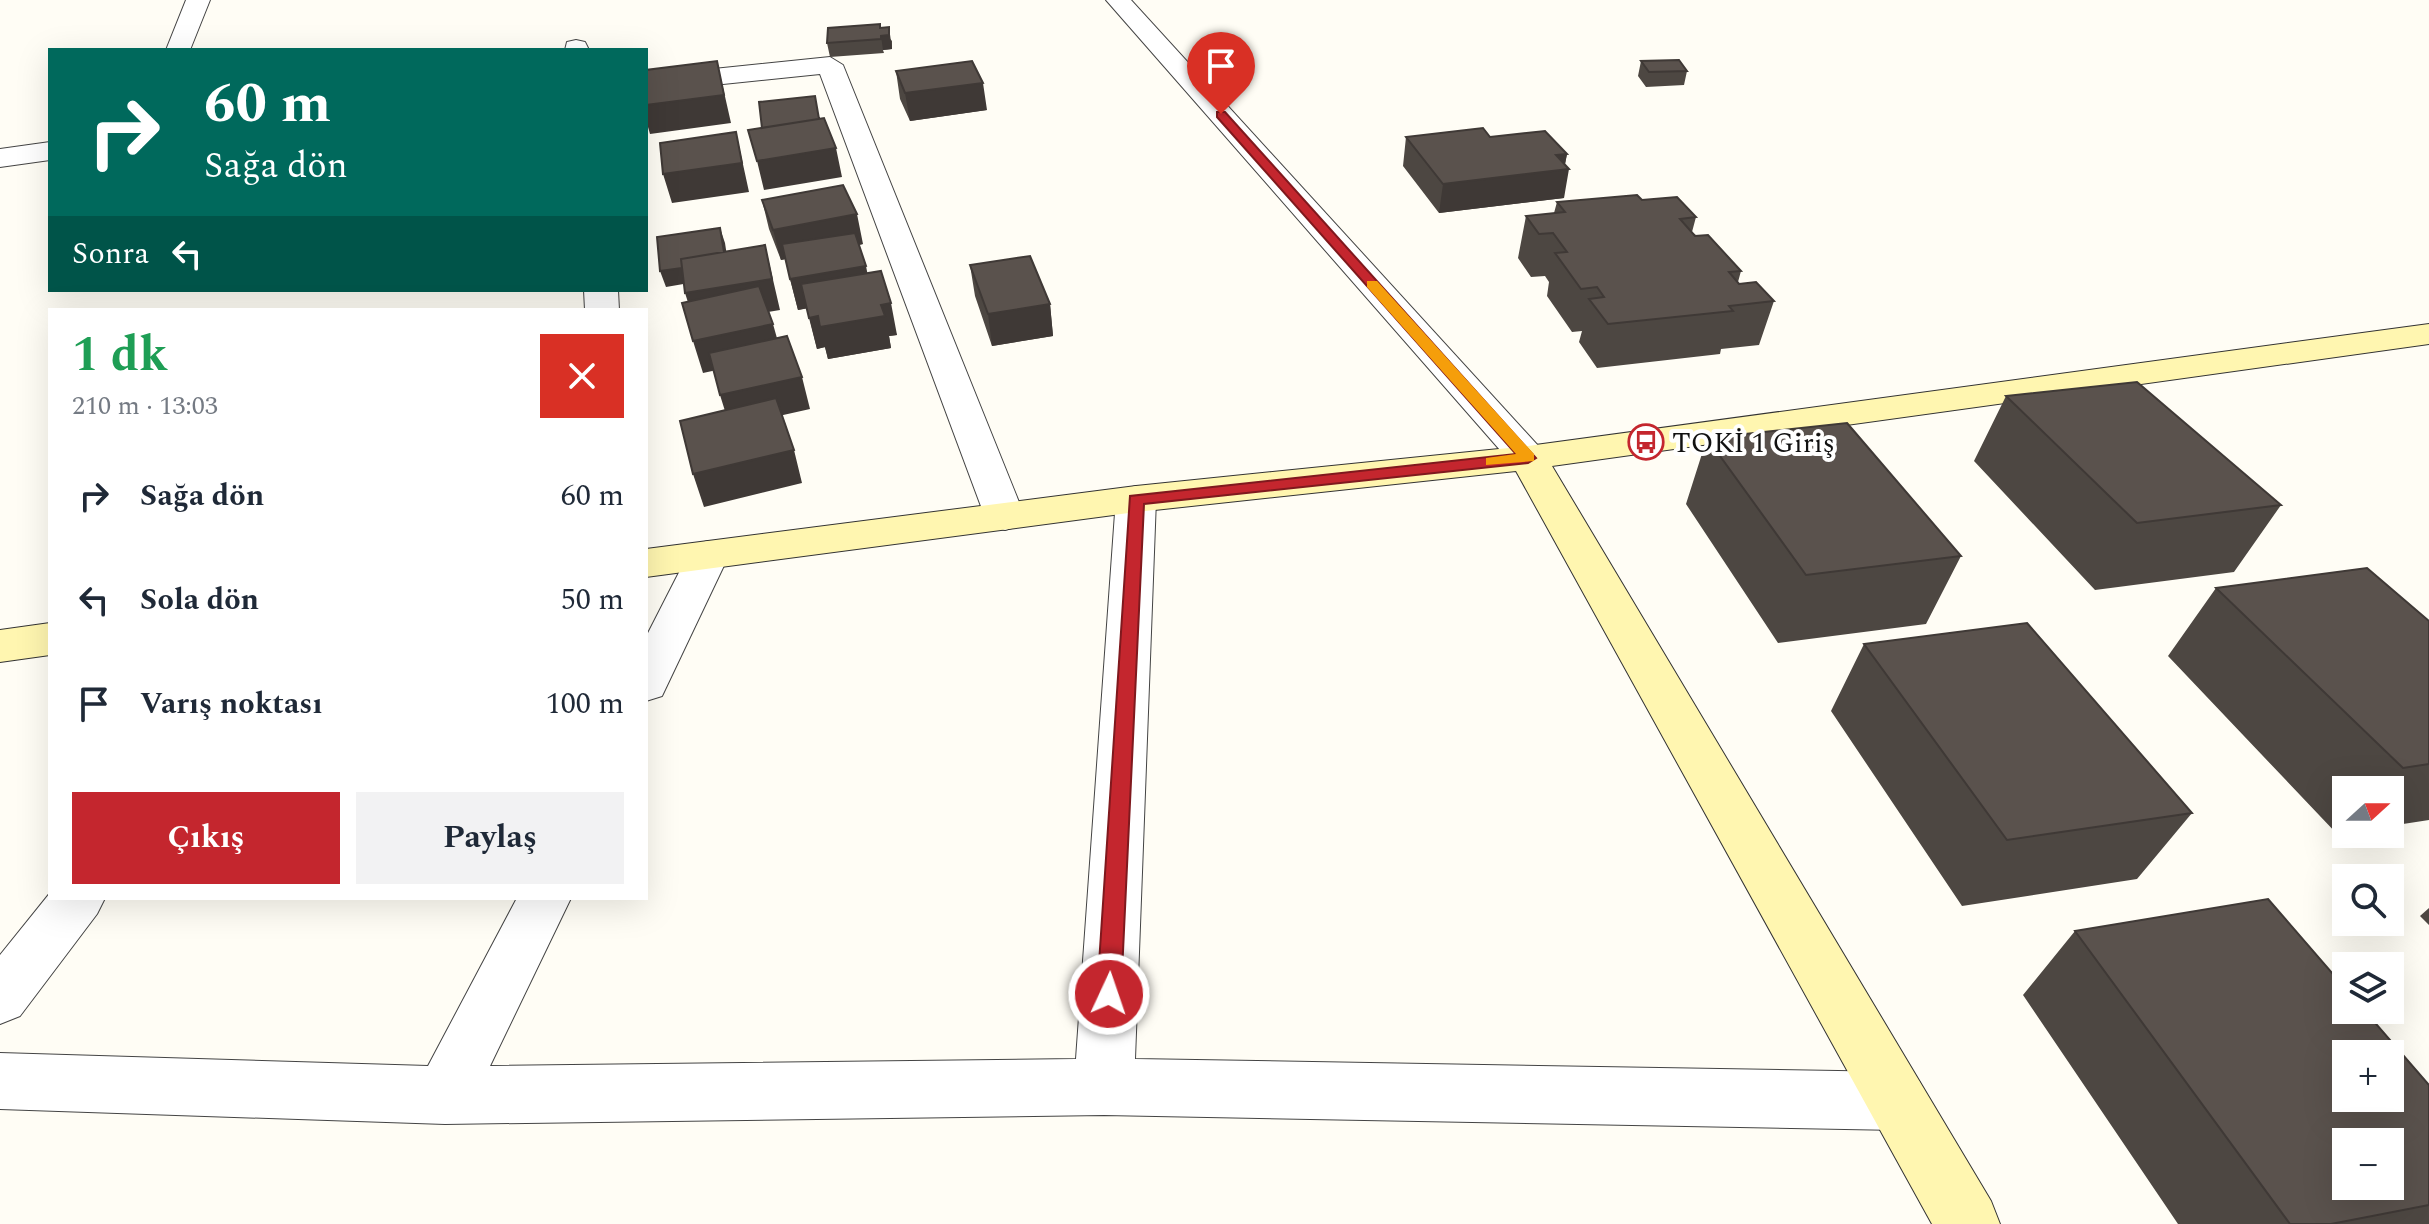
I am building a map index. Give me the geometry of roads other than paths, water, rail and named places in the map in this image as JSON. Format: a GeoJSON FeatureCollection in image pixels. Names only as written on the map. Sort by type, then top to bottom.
{"type":"FeatureCollection","features":[{"type":"Feature","properties":{"kind":"street"},"geometry":{"type":"LineString","coordinates":[[179,48],[198,0]]}},
{"type":"Feature","properties":{"kind":"street"},"geometry":{"type":"LineString","coordinates":[[1118,0],[1528,458],[1968,1224]]}},
{"type":"Feature","properties":{"kind":"street"},"geometry":{"type":"LineString","coordinates":[[648,84],[830,65],[1005,517]]}},
{"type":"Feature","properties":{"kind":"street"},"geometry":{"type":"LineString","coordinates":[[0,158],[48,151]]}},
{"type":"Feature","properties":{"kind":"street"},"geometry":{"type":"LineString","coordinates":[[648,563],[1136,499],[1528,458],[2429,334]]}},
{"type":"Feature","properties":{"kind":"street"},"geometry":{"type":"LineString","coordinates":[[1104,1087],[1136,499]]}},
{"type":"Feature","properties":{"kind":"street"},"geometry":{"type":"LineString","coordinates":[[648,680],[708,555]]}},
{"type":"Feature","properties":{"kind":"street"},"geometry":{"type":"LineString","coordinates":[[0,646],[48,639]]}},
{"type":"Feature","properties":{"kind":"street"},"geometry":{"type":"LineString","coordinates":[[0,998],[76,900]]}},
{"type":"Feature","properties":{"kind":"street"},"geometry":{"type":"LineString","coordinates":[[445,1095],[543,900]]}},
{"type":"Feature","properties":{"kind":"street"},"geometry":{"type":"LineString","coordinates":[[0,1081],[445,1095],[1104,1087],[1898,1101]]}},
{"type":"Feature","properties":{"kind":"place","name":"TOKİ 1 Giriş"},"geometry":{"type":"Point","coordinates":[1646,442]}}]}
